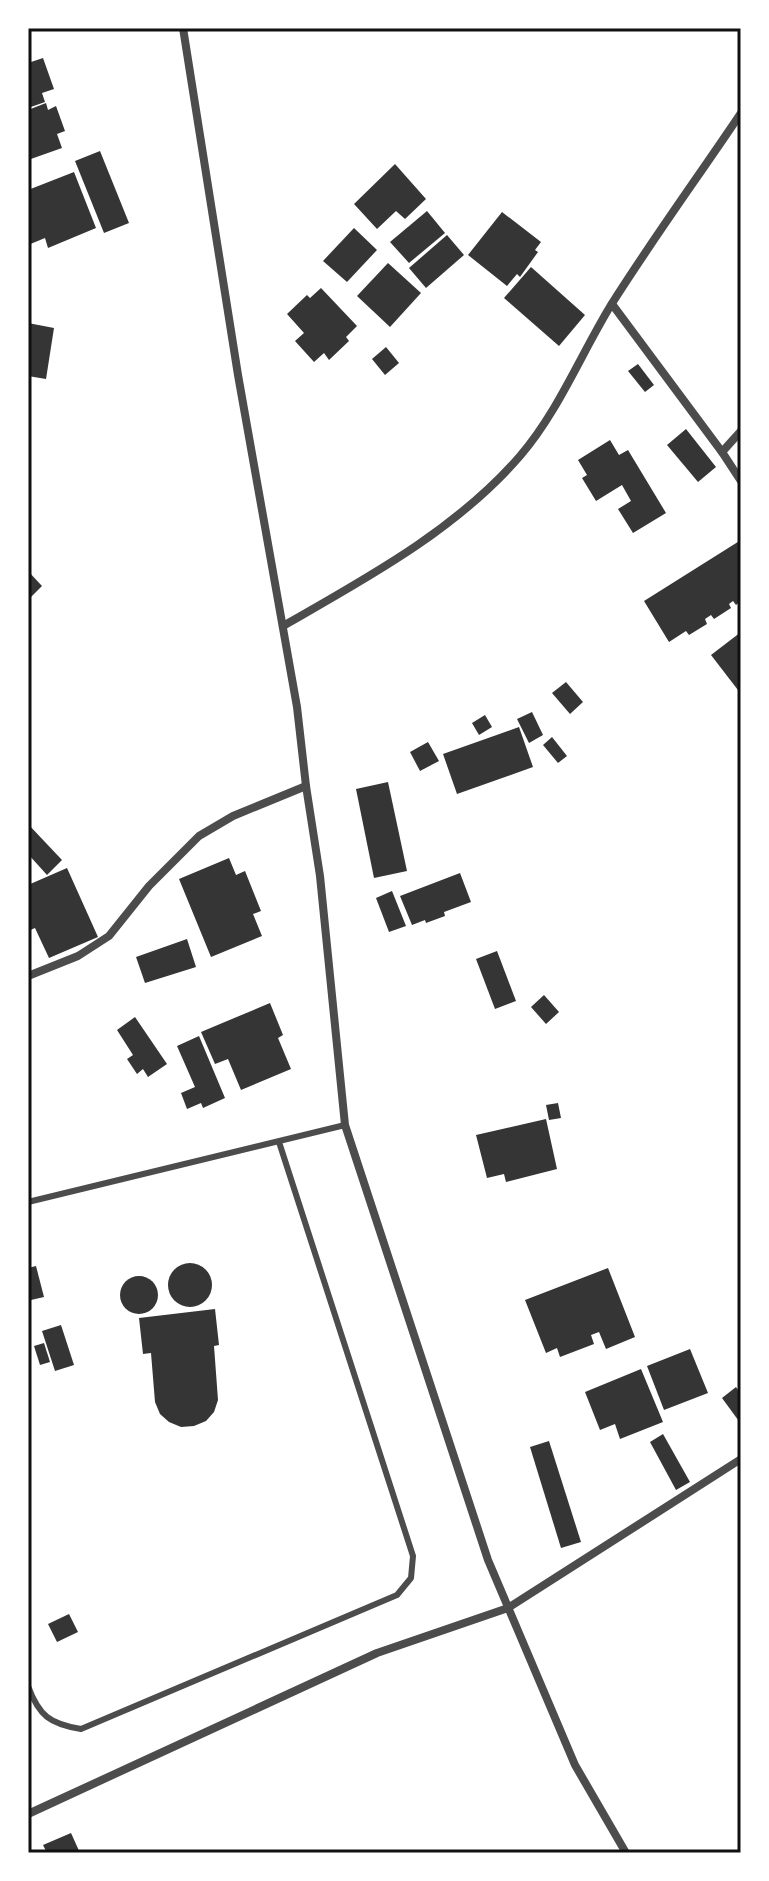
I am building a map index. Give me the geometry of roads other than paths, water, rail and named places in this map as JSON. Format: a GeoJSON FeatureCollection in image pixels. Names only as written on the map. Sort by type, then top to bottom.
{"type":"FeatureCollection","features":[{"type":"Feature","properties":{"kind":"street"},"geometry":{"type":"LineString","coordinates":[[183,28],[238,375],[297,707],[320,876],[345,1125],[488,1560],[575,1765],[626,1853]]}},
{"type":"Feature","properties":{"kind":"street"},"geometry":{"type":"LineString","coordinates":[[283,626],[377,572],[464,511],[520,456],[549,414],[612,304],[741,113]]}},
{"type":"Feature","properties":{"kind":"street"},"geometry":{"type":"LineString","coordinates":[[612,304],[741,481]]}},
{"type":"Feature","properties":{"kind":"street"},"geometry":{"type":"LineString","coordinates":[[722,452],[741,431]]}},
{"type":"Feature","properties":{"kind":"street"},"geometry":{"type":"LineString","coordinates":[[28,976],[78,956],[109,936],[149,886],[199,836],[233,816],[306,786]]}},
{"type":"Feature","properties":{"kind":"street"},"geometry":{"type":"LineString","coordinates":[[28,1814],[377,1653],[508,1608],[741,1459]]}},
{"type":"Feature","properties":{"kind":"lane"},"geometry":{"type":"LineString","coordinates":[[28,1202],[345,1125]]}},
{"type":"Feature","properties":{"kind":"lane"},"geometry":{"type":"LineString","coordinates":[[28,1686],[35,1706],[56,1725],[81,1729],[397,1595],[411,1578],[413,1556],[279,1142]]}}]}
